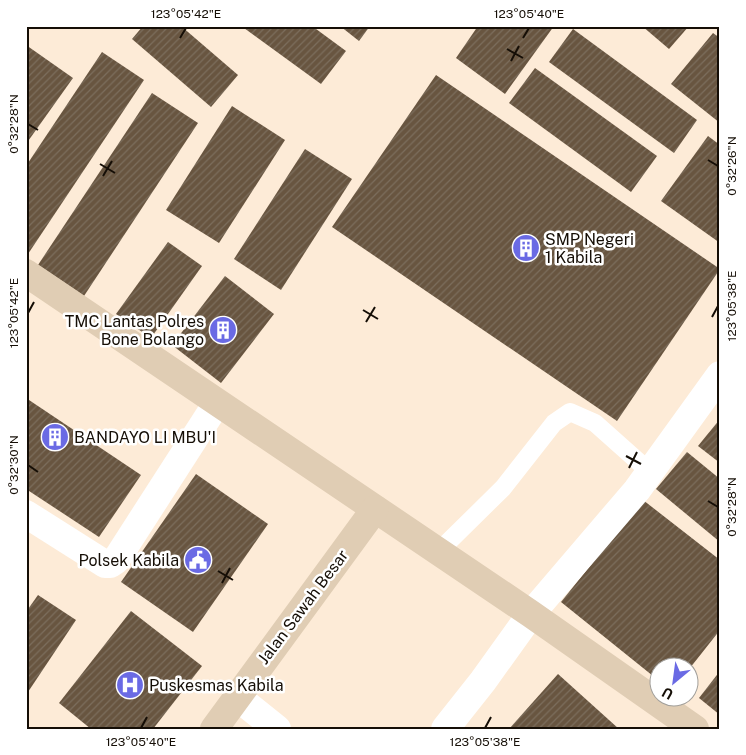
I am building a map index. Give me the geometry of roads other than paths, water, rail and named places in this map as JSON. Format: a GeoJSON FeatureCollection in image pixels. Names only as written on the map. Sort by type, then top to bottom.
{"type":"FeatureCollection","features":[{"type":"Feature","properties":{"kind":"main road"},"geometry":{"type":"LineString","coordinates":[[26,273],[531,614],[695,729]]}},
{"type":"Feature","properties":{"kind":"main road","name":"Jalan Sawah Besar"},"geometry":{"type":"LineString","coordinates":[[214,729],[236,696],[375,509]]}},
{"type":"Feature","properties":{"kind":"street"},"geometry":{"type":"LineString","coordinates":[[446,729],[531,614],[637,490],[720,375]]}},
{"type":"Feature","properties":{"kind":"street"},"geometry":{"type":"LineString","coordinates":[[26,514],[104,564],[110,564],[116,560],[217,403]]}},
{"type":"Feature","properties":{"kind":"street"},"geometry":{"type":"LineString","coordinates":[[236,696],[277,729]]}},
{"type":"Feature","properties":{"kind":"lane"},"geometry":{"type":"LineString","coordinates":[[438,552],[503,488],[554,423],[570,412],[595,423],[650,472]]}},
{"type":"Feature","properties":{"kind":"place","name":"SMP Negeri 1 Kabila"},"geometry":{"type":"Point","coordinates":[526,248]}},
{"type":"Feature","properties":{"kind":"place","name":"TMC Lantas Polres Bone Bolango"},"geometry":{"type":"Point","coordinates":[223,330]}},
{"type":"Feature","properties":{"kind":"place","name":"BANDAYO LI MBU'I"},"geometry":{"type":"Point","coordinates":[55,437]}},
{"type":"Feature","properties":{"kind":"place","name":"Polsek Kabila"},"geometry":{"type":"Point","coordinates":[198,560]}},
{"type":"Feature","properties":{"kind":"place","name":"Puskesmas Kabila"},"geometry":{"type":"Point","coordinates":[130,685]}}]}
